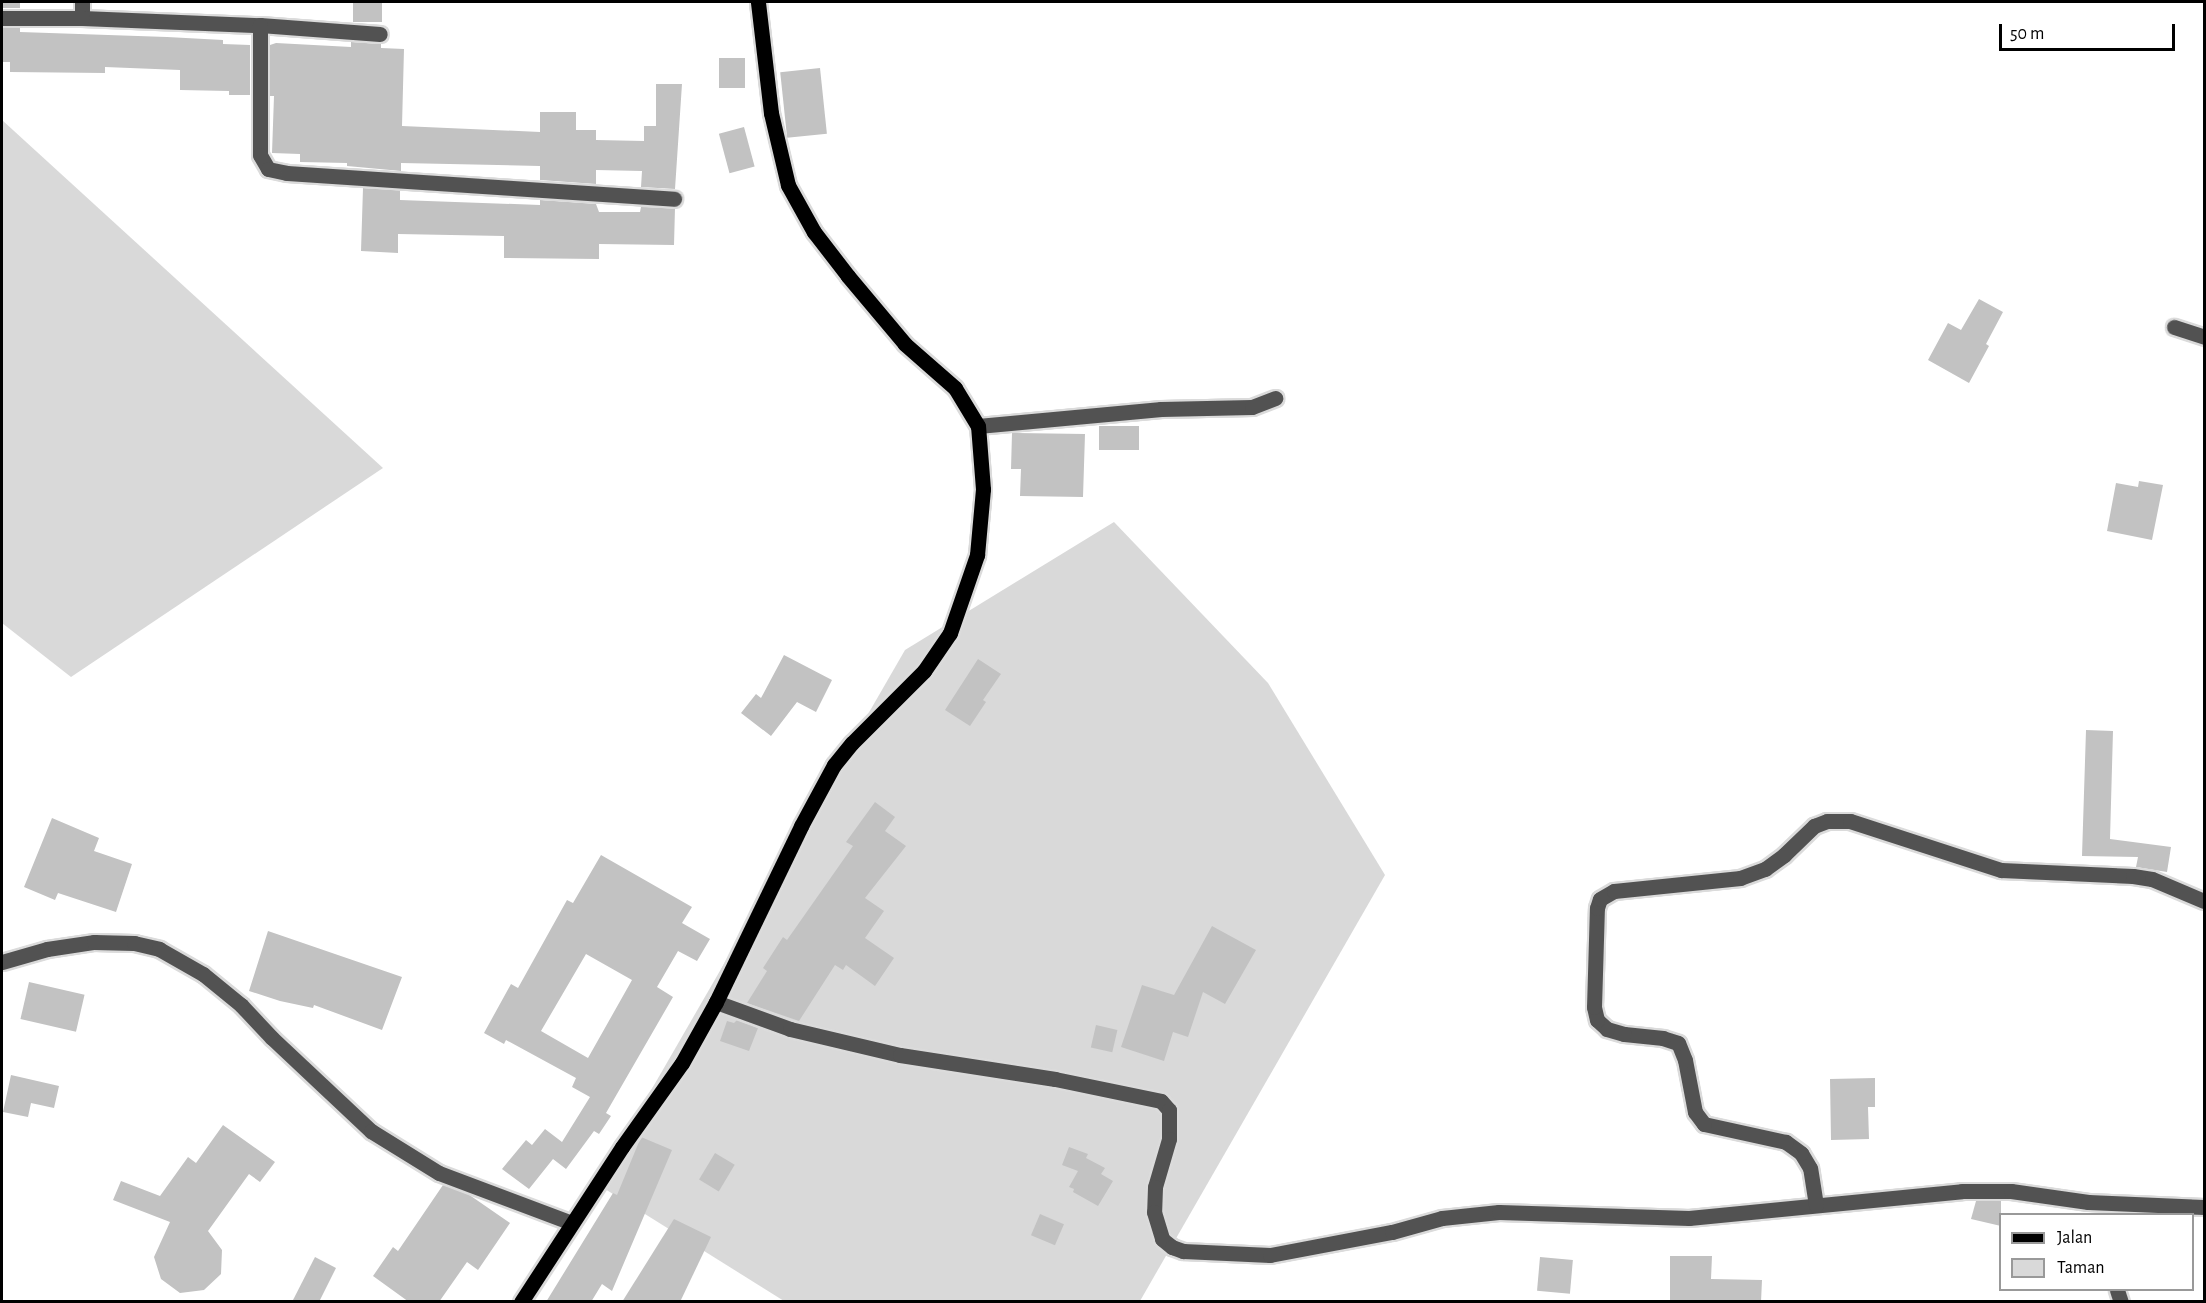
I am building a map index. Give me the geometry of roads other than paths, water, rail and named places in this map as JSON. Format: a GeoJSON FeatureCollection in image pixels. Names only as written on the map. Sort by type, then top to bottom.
{"type":"FeatureCollection","features":[{"type":"Feature","properties":{"kind":"main road"},"geometry":{"type":"LineString","coordinates":[[521,1302],[681,1063],[716,1002],[801,826],[834,765],[852,743],[924,671],[950,633],[977,555],[983,489],[978,426],[955,388],[905,344],[848,276],[814,232],[788,184],[771,112],[758,2]]}},
{"type":"Feature","properties":{"kind":"street"},"geometry":{"type":"LineString","coordinates":[[82,2],[82,18]]}},
{"type":"Feature","properties":{"kind":"street"},"geometry":{"type":"LineString","coordinates":[[2,18],[82,18],[260,25],[380,33]]}},
{"type":"Feature","properties":{"kind":"street"},"geometry":{"type":"LineString","coordinates":[[260,25],[260,154],[268,169],[287,173],[674,199]]}},
{"type":"Feature","properties":{"kind":"street"},"geometry":{"type":"LineString","coordinates":[[2174,327],[2205,337]]}},
{"type":"Feature","properties":{"kind":"street"},"geometry":{"type":"LineString","coordinates":[[978,426],[1161,409],[1252,407],[1275,398]]}},
{"type":"Feature","properties":{"kind":"street"},"geometry":{"type":"LineString","coordinates":[[1816,1205],[1810,1168],[1801,1153],[1786,1142],[1704,1124],[1695,1112],[1685,1060],[1678,1043],[1663,1038],[1624,1034],[1607,1029],[1597,1020],[1594,1007],[1597,909],[1600,899],[1614,891],[1740,878],[1765,869],[1784,855],[1814,826],[1827,820],[1850,821],[2001,870],[2133,876],[2152,879],[2205,900]]}},
{"type":"Feature","properties":{"kind":"street"},"geometry":{"type":"LineString","coordinates":[[2,962],[47,949],[94,942],[134,943],[159,949],[203,974],[241,1005],[272,1038],[371,1131],[439,1173],[572,1223]]}},
{"type":"Feature","properties":{"kind":"street"},"geometry":{"type":"LineString","coordinates":[[716,1002],[790,1029],[900,1055],[1055,1078],[1161,1101],[1169,1110],[1169,1139],[1155,1187],[1154,1212],[1162,1239],[1172,1248],[1183,1251],[1270,1255],[1392,1232],[1442,1218],[1499,1212],[1689,1218],[1962,1191],[2011,1191],[2090,1208],[2205,1207]]}}]}
